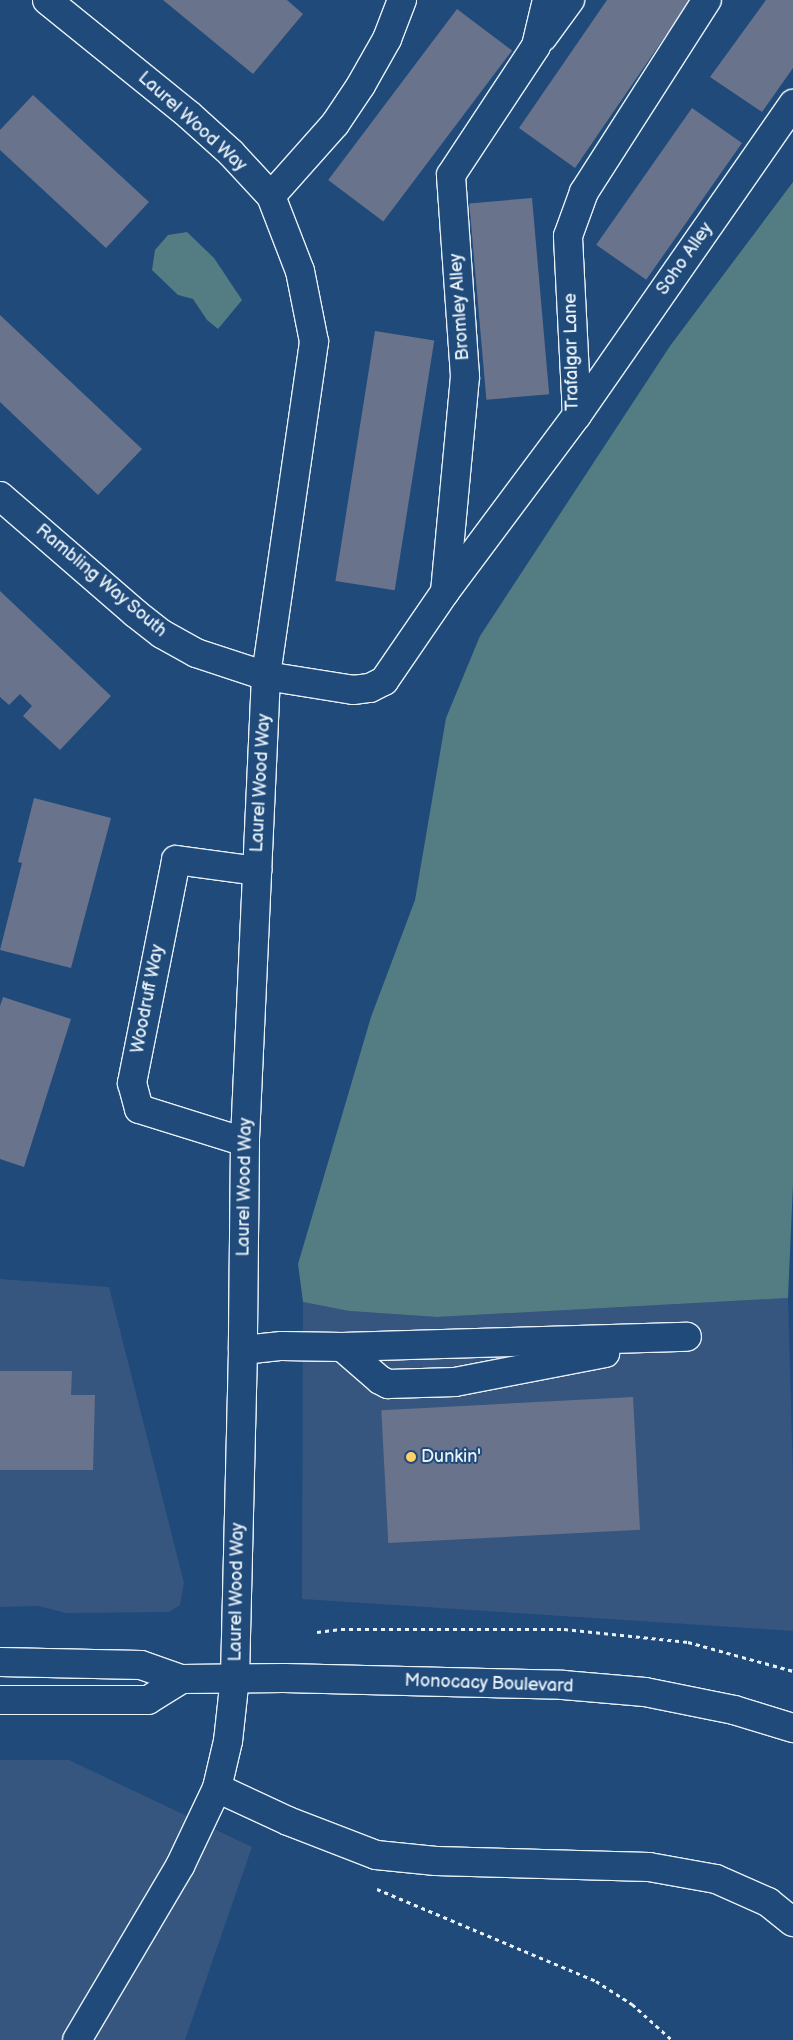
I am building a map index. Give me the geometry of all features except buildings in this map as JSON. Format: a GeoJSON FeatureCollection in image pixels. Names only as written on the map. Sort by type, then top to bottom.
{"type":"FeatureCollection","features":[{"type":"Feature","properties":{"kind":"street","name":"Laurel Wood Way"},"geometry":{"type":"LineString","coordinates":[[47,0],[189,115],[231,153],[271,196],[300,271],[314,342],[266,676],[245,1142],[236,1677],[228,1741],[217,1788],[180,1866],[77,2040]]}},
{"type":"Feature","properties":{"kind":"street"},"geometry":{"type":"LineString","coordinates":[[271,196],[335,124],[387,39],[402,0]]}},
{"type":"Feature","properties":{"kind":"street","name":"Bromley Alley"},"geometry":{"type":"LineString","coordinates":[[536,46],[547,0]]}},
{"type":"Feature","properties":{"kind":"street","name":"Bromley Alley"},"geometry":{"type":"LineString","coordinates":[[445,592],[465,376],[451,175],[536,46],[570,0]]}},
{"type":"Feature","properties":{"kind":"street","name":"Trafalgar Lane"},"geometry":{"type":"LineString","coordinates":[[266,676],[353,690],[370,688],[384,681],[445,592],[577,415],[568,236],[584,192],[708,0]]}},
{"type":"Feature","properties":{"kind":"street","name":"Soho Alley"},"geometry":{"type":"LineString","coordinates":[[577,415],[793,104]]}},
{"type":"Feature","properties":{"kind":"street","name":"Rambling Way South"},"geometry":{"type":"LineString","coordinates":[[0,496],[162,634],[196,653],[266,676]]}},
{"type":"Feature","properties":{"kind":"street","name":"Woodruff Way"},"geometry":{"type":"LineString","coordinates":[[245,1142],[139,1109],[132,1083],[176,860],[257,871]]}},
{"type":"Feature","properties":{"kind":"street"},"geometry":{"type":"LineString","coordinates":[[243,1350],[282,1346],[342,1347],[687,1337],[445,1382],[388,1384],[380,1380],[342,1347]]}},
{"type":"Feature","properties":{"kind":"street","name":"Monocacy Boulevard"},"geometry":{"type":"LineString","coordinates":[[0,1662],[141,1665],[181,1680],[236,1677],[564,1685],[636,1691],[734,1710],[793,1728]]}},
{"type":"Feature","properties":{"kind":"street","name":"Monocacy Boulevard"},"geometry":{"type":"LineString","coordinates":[[0,1700],[148,1700],[181,1680]]}},
{"type":"Feature","properties":{"kind":"street"},"geometry":{"type":"LineString","coordinates":[[217,1788],[288,1821],[376,1855],[436,1861],[649,1867],[716,1880],[768,1902],[793,1922]]}},
{"type":"Feature","properties":{"kind":"path"},"geometry":{"type":"LineString","coordinates":[[318,1632],[341,1628],[564,1628],[688,1642],[793,1671]]}},
{"type":"Feature","properties":{"kind":"path"},"geometry":{"type":"LineString","coordinates":[[369,1885],[596,1981],[632,2004],[672,2040]]}},
{"type":"Feature","properties":{"kind":"shaded area"},"geometry":{"type":"Polygon","coordinates":[[[0,1279],[109,1287],[184,1583],[180,1605],[169,1612],[66,1613],[38,1606],[0,1607],[0,1279]]]}},
{"type":"Feature","properties":{"kind":"shaded area"},"geometry":{"type":"Polygon","coordinates":[[[788,1298],[793,1478],[793,1631],[302,1599],[303,1302],[349,1311],[437,1317],[788,1298]]]}},
{"type":"Feature","properties":{"kind":"shaded area"},"geometry":{"type":"Polygon","coordinates":[[[0,1760],[69,1760],[252,1847],[185,2040],[0,2040],[0,1760]]]}},
{"type":"Feature","properties":{"kind":"green space"},"geometry":{"type":"Polygon","coordinates":[[[793,182],[793,1184],[788,1298],[437,1317],[349,1311],[303,1302],[298,1264],[371,1017],[415,900],[446,718],[480,636],[670,346],[793,182]]]}},
{"type":"Feature","properties":{"kind":"green space"},"geometry":{"type":"Polygon","coordinates":[[[187,232],[214,258],[242,300],[218,329],[207,320],[193,299],[178,295],[152,270],[155,250],[168,235],[187,232]]]}},
{"type":"Feature","properties":{"kind":"place","name":"Dunkin'"},"geometry":{"type":"Point","coordinates":[411,1457]}}]}
